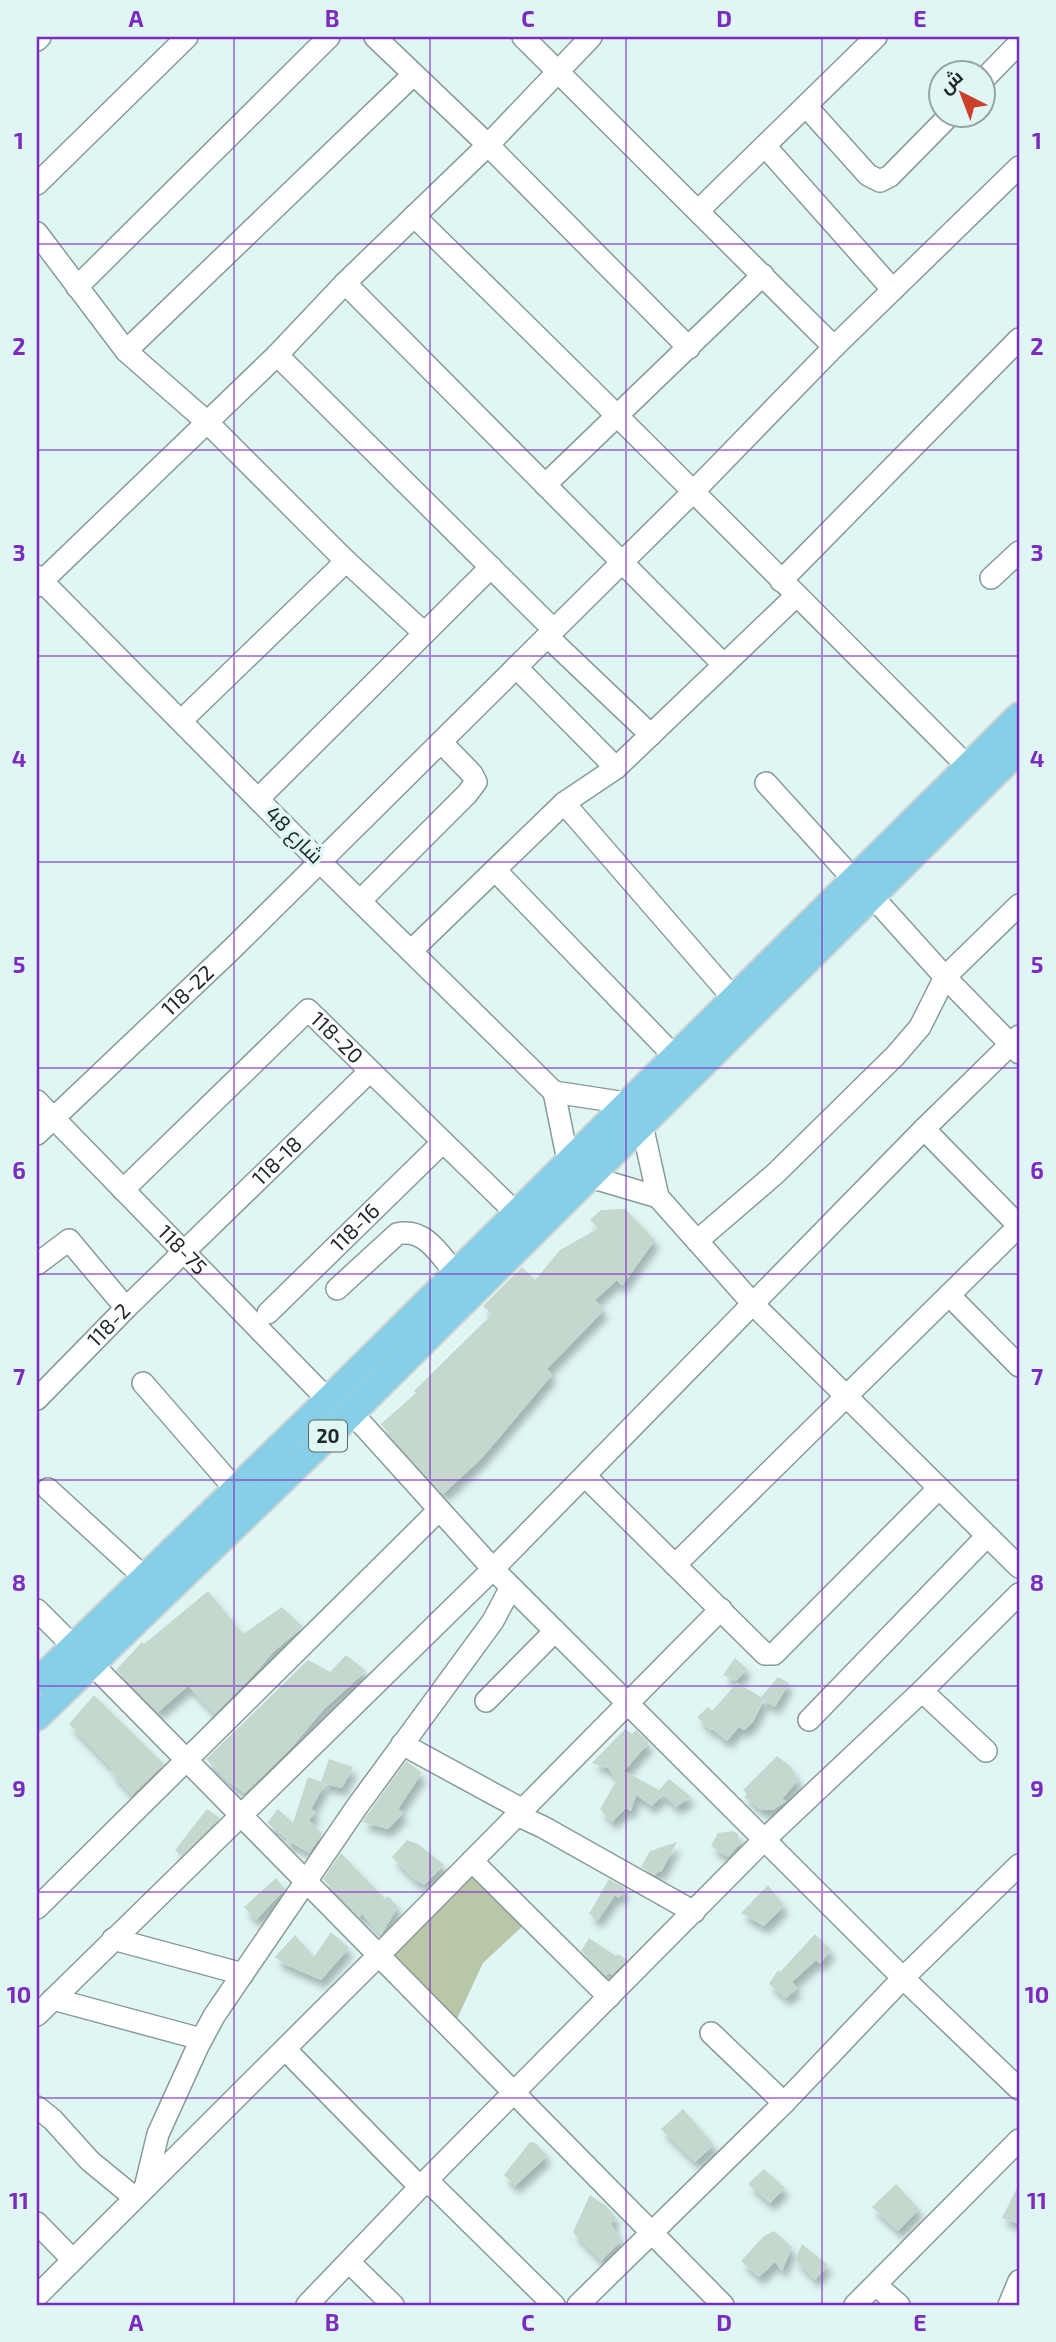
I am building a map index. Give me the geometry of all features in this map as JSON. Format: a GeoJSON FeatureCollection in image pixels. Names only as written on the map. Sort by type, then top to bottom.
{"type":"FeatureCollection","features":[{"type":"Feature","properties":{"kind":"main road"},"geometry":{"type":"LineString","coordinates":[[642,1125],[864,888],[969,768],[1019,716]]}},
{"type":"Feature","properties":{"kind":"main road"},"geometry":{"type":"LineString","coordinates":[[626,1103],[733,998],[864,888],[1019,750]]}},
{"type":"Feature","properties":{"kind":"main road","name":"20"},"geometry":{"type":"LineString","coordinates":[[37,1717],[145,1578],[517,1214],[626,1103]]}},
{"type":"Feature","properties":{"kind":"main road","name":"20"},"geometry":{"type":"LineString","coordinates":[[37,1682],[83,1655],[352,1413],[642,1125]]}},
{"type":"Feature","properties":{"kind":"street"},"geometry":{"type":"LineString","coordinates":[[37,184],[187,37]]}},
{"type":"Feature","properties":{"kind":"street"},"geometry":{"type":"LineString","coordinates":[[77,287],[329,37]]}},
{"type":"Feature","properties":{"kind":"street"},"geometry":{"type":"LineString","coordinates":[[375,37],[488,145],[689,348]]}},
{"type":"Feature","properties":{"kind":"street"},"geometry":{"type":"LineString","coordinates":[[523,37],[834,347]]}},
{"type":"Feature","properties":{"kind":"street"},"geometry":{"type":"LineString","coordinates":[[38,581],[277,355],[345,283],[488,145],[591,37]]}},
{"type":"Feature","properties":{"kind":"street"},"geometry":{"type":"LineString","coordinates":[[698,211],[876,37]]}},
{"type":"Feature","properties":{"kind":"street"},"geometry":{"type":"LineString","coordinates":[[996,66],[1019,43]]}},
{"type":"Feature","properties":{"kind":"street"},"geometry":{"type":"LineString","coordinates":[[126,351],[413,75]]}},
{"type":"Feature","properties":{"kind":"street"},"geometry":{"type":"LineString","coordinates":[[806,106],[868,175],[880,181],[890,176],[934,130]]}},
{"type":"Feature","properties":{"kind":"street"},"geometry":{"type":"LineString","coordinates":[[765,146],[893,290]]}},
{"type":"Feature","properties":{"kind":"street","name":"118-22"},"geometry":{"type":"LineString","coordinates":[[37,1134],[233,948],[693,492],[834,347],[1017,174]]}},
{"type":"Feature","properties":{"kind":"street"},"geometry":{"type":"LineString","coordinates":[[414,216],[619,415],[969,768]]}},
{"type":"Feature","properties":{"kind":"street"},"geometry":{"type":"LineString","coordinates":[[37,233],[126,351],[207,422],[345,560],[424,634]]}},
{"type":"Feature","properties":{"kind":"street"},"geometry":{"type":"LineString","coordinates":[[545,485],[763,275]]}},
{"type":"Feature","properties":{"kind":"street"},"geometry":{"type":"LineString","coordinates":[[345,283],[724,666]]}},
{"type":"Feature","properties":{"kind":"street"},"geometry":{"type":"LineString","coordinates":[[781,581],[1019,340]]}},
{"type":"Feature","properties":{"kind":"street"},"geometry":{"type":"LineString","coordinates":[[277,355],[491,567],[651,735]]}},
{"type":"Feature","properties":{"kind":"street"},"geometry":{"type":"LineString","coordinates":[[991,578],[1019,552]]}},
{"type":"Feature","properties":{"kind":"street"},"geometry":{"type":"LineString","coordinates":[[181,720],[345,560]]}},
{"type":"Feature","properties":{"kind":"street"},"geometry":{"type":"LineString","coordinates":[[258,799],[491,567]]}},
{"type":"Feature","properties":{"kind":"street","name":"شارع 48"},"geometry":{"type":"LineString","coordinates":[[38,581],[554,1092]]}},
{"type":"Feature","properties":{"kind":"street"},"geometry":{"type":"LineString","coordinates":[[411,951],[564,803],[616,768],[797,595]]}},
{"type":"Feature","properties":{"kind":"street"},"geometry":{"type":"LineString","coordinates":[[516,667],[616,768]]}},
{"type":"Feature","properties":{"kind":"street"},"geometry":{"type":"LineString","coordinates":[[360,901],[476,782],[472,774],[441,742]]}},
{"type":"Feature","properties":{"kind":"street"},"geometry":{"type":"LineString","coordinates":[[37,2015],[493,1569],[925,1129],[1016,1045],[945,977],[766,783]]}},
{"type":"Feature","properties":{"kind":"street"},"geometry":{"type":"LineString","coordinates":[[564,803],[733,998]]}},
{"type":"Feature","properties":{"kind":"street"},"geometry":{"type":"LineString","coordinates":[[495,870],[674,1056]]}},
{"type":"Feature","properties":{"kind":"street"},"geometry":{"type":"LineString","coordinates":[[697,1241],[776,1173],[895,1056],[920,1027],[945,977],[1019,905]]}},
{"type":"Feature","properties":{"kind":"street","name":"118-20"},"geometry":{"type":"LineString","coordinates":[[124,1190],[308,1010],[517,1214]]}},
{"type":"Feature","properties":{"kind":"street","name":"118-18"},"geometry":{"type":"LineString","coordinates":[[184,1252],[370,1071]]}},
{"type":"Feature","properties":{"kind":"street"},"geometry":{"type":"LineString","coordinates":[[568,1161],[554,1092],[626,1103]]}},
{"type":"Feature","properties":{"kind":"street","name":"118-75"},"geometry":{"type":"LineString","coordinates":[[37,1101],[328,1400]]}},
{"type":"Feature","properties":{"kind":"street"},"geometry":{"type":"LineString","coordinates":[[642,1125],[658,1197],[754,1305],[1019,1567]]}},
{"type":"Feature","properties":{"kind":"street"},"geometry":{"type":"LineString","coordinates":[[676,1565],[845,1395],[1019,1226],[925,1129]]}},
{"type":"Feature","properties":{"kind":"street","name":"118-16"},"geometry":{"type":"LineString","coordinates":[[268,1313],[443,1142]]}},
{"type":"Feature","properties":{"kind":"street"},"geometry":{"type":"LineString","coordinates":[[590,1177],[658,1197]]}},
{"type":"Feature","properties":{"kind":"street"},"geometry":{"type":"LineString","coordinates":[[337,1289],[397,1234],[406,1232],[419,1235],[431,1244],[456,1274]]}},
{"type":"Feature","properties":{"kind":"street"},"geometry":{"type":"LineString","coordinates":[[37,1264],[69,1240],[126,1308]]}},
{"type":"Feature","properties":{"kind":"street","name":"118-2"},"geometry":{"type":"LineString","coordinates":[[37,1399],[184,1252]]}},
{"type":"Feature","properties":{"kind":"street"},"geometry":{"type":"LineString","coordinates":[[949,1295],[1019,1366]]}},
{"type":"Feature","properties":{"kind":"street"},"geometry":{"type":"LineString","coordinates":[[143,1383],[236,1490]]}},
{"type":"Feature","properties":{"kind":"street"},"geometry":{"type":"LineString","coordinates":[[352,1413],[493,1569],[903,1978],[1019,2089]]}},
{"type":"Feature","properties":{"kind":"street"},"geometry":{"type":"LineString","coordinates":[[585,1476],[765,1654],[774,1654],[939,1488]]}},
{"type":"Feature","properties":{"kind":"street"},"geometry":{"type":"LineString","coordinates":[[48,1489],[145,1578]]}},
{"type":"Feature","properties":{"kind":"street"},"geometry":{"type":"LineString","coordinates":[[37,1908],[438,1511]]}},
{"type":"Feature","properties":{"kind":"street"},"geometry":{"type":"LineString","coordinates":[[809,1720],[987,1536]]}},
{"type":"Feature","properties":{"kind":"street"},"geometry":{"type":"LineString","coordinates":[[140,2193],[158,2134],[201,2039],[305,1882],[493,1621],[511,1587]]}},
{"type":"Feature","properties":{"kind":"street"},"geometry":{"type":"LineString","coordinates":[[307,2305],[765,1839],[922,1691],[1019,1594]]}},
{"type":"Feature","properties":{"kind":"street"},"geometry":{"type":"LineString","coordinates":[[37,2296],[721,1609]]}},
{"type":"Feature","properties":{"kind":"street"},"geometry":{"type":"LineString","coordinates":[[37,1610],[723,2305]]}},
{"type":"Feature","properties":{"kind":"street"},"geometry":{"type":"LineString","coordinates":[[486,1701],[555,1631]]}},
{"type":"Feature","properties":{"kind":"street"},"geometry":{"type":"LineString","coordinates":[[922,1691],[986,1751]]}},
{"type":"Feature","properties":{"kind":"street"},"geometry":{"type":"LineString","coordinates":[[402,1744],[542,1827],[694,1912]]}},
{"type":"Feature","properties":{"kind":"street"},"geometry":{"type":"LineString","coordinates":[[472,1861],[610,1997]]}},
{"type":"Feature","properties":{"kind":"street"},"geometry":{"type":"LineString","coordinates":[[578,2305],[784,2103],[903,1978],[1019,1865]]}},
{"type":"Feature","properties":{"kind":"street"},"geometry":{"type":"LineString","coordinates":[[113,1939],[243,1974]]}},
{"type":"Feature","properties":{"kind":"street"},"geometry":{"type":"LineString","coordinates":[[53,1999],[201,2039]]}},
{"type":"Feature","properties":{"kind":"street"},"geometry":{"type":"LineString","coordinates":[[711,2033],[784,2103]]}},
{"type":"Feature","properties":{"kind":"street"},"geometry":{"type":"LineString","coordinates":[[285,2049],[554,2305]]}},
{"type":"Feature","properties":{"kind":"street"},"geometry":{"type":"LineString","coordinates":[[37,2107],[53,2120],[90,2161],[140,2193]]}},
{"type":"Feature","properties":{"kind":"street"},"geometry":{"type":"LineString","coordinates":[[855,2305],[1019,2140]]}},
{"type":"Feature","properties":{"kind":"street"},"geometry":{"type":"LineString","coordinates":[[37,2223],[73,2260]]}},
{"type":"Feature","properties":{"kind":"street"},"geometry":{"type":"LineString","coordinates":[[349,2262],[393,2305]]}},
{"type":"Feature","properties":{"kind":"street"},"geometry":{"type":"LineString","coordinates":[[1009,2305],[1019,2281]]}},
{"type":"Feature","properties":{"kind":"street"},"geometry":{"type":"LineString","coordinates":[[876,2285],[899,2305]]}},
{"type":"Feature","properties":{"kind":"green space"},"geometry":{"type":"Polygon","coordinates":[[[471,1870],[527,1922],[483,1963],[456,2021],[385,1956],[471,1870]]]}},
{"type":"Feature","properties":{"kind":"building"},"geometry":{"type":"Polygon","coordinates":[[[625,1209],[655,1240],[622,1286],[617,1280],[595,1300],[604,1310],[547,1369],[552,1375],[481,1459],[443,1494],[381,1424],[416,1393],[414,1391],[492,1314],[483,1306],[522,1267],[535,1280],[560,1250],[599,1228],[590,1220],[601,1210],[625,1209]]]}},
{"type":"Feature","properties":{"kind":"building"},"geometry":{"type":"Polygon","coordinates":[[[208,1591],[243,1634],[282,1607],[303,1627],[272,1653],[215,1714],[188,1686],[158,1712],[116,1670],[142,1642],[144,1644],[208,1591]]]}},
{"type":"Feature","properties":{"kind":"building"},"geometry":{"type":"Polygon","coordinates":[[[346,1655],[366,1671],[324,1709],[291,1748],[245,1793],[229,1782],[206,1759],[308,1660],[330,1672],[346,1655]]]}},
{"type":"Feature","properties":{"kind":"building"},"geometry":{"type":"Polygon","coordinates":[[[735,1658],[747,1669],[736,1681],[723,1675],[735,1658]]]}},
{"type":"Feature","properties":{"kind":"building"},"geometry":{"type":"Polygon","coordinates":[[[778,1677],[789,1683],[775,1707],[764,1700],[753,1722],[744,1730],[739,1727],[727,1741],[697,1717],[708,1707],[712,1711],[737,1683],[761,1697],[778,1677]]]}},
{"type":"Feature","properties":{"kind":"building"},"geometry":{"type":"Polygon","coordinates":[[[94,1695],[164,1764],[132,1795],[111,1772],[113,1770],[69,1724],[94,1695]]]}},
{"type":"Feature","properties":{"kind":"building"},"geometry":{"type":"Polygon","coordinates":[[[625,1729],[632,1734],[636,1730],[649,1743],[624,1771],[659,1790],[669,1779],[691,1797],[676,1807],[663,1794],[652,1806],[636,1795],[631,1811],[626,1808],[612,1822],[600,1809],[617,1780],[608,1768],[592,1763],[625,1729]]]}},
{"type":"Feature","properties":{"kind":"building"},"geometry":{"type":"Polygon","coordinates":[[[777,1756],[791,1767],[798,1780],[782,1799],[786,1801],[773,1810],[761,1810],[745,1797],[747,1794],[743,1790],[777,1756]]]}},
{"type":"Feature","properties":{"kind":"building"},"geometry":{"type":"Polygon","coordinates":[[[329,1759],[353,1767],[342,1788],[325,1784],[311,1809],[316,1812],[309,1820],[322,1834],[309,1853],[292,1843],[289,1846],[287,1839],[267,1823],[278,1809],[293,1823],[308,1777],[321,1782],[329,1759]]]}},
{"type":"Feature","properties":{"kind":"building"},"geometry":{"type":"Polygon","coordinates":[[[406,1761],[422,1773],[398,1809],[404,1813],[388,1829],[362,1822],[406,1761]]]}},
{"type":"Feature","properties":{"kind":"building"},"geometry":{"type":"Polygon","coordinates":[[[207,1809],[220,1818],[181,1856],[175,1850],[207,1809]]]}},
{"type":"Feature","properties":{"kind":"building"},"geometry":{"type":"Polygon","coordinates":[[[733,1831],[738,1834],[740,1843],[728,1857],[711,1846],[718,1833],[733,1831]]]}},
{"type":"Feature","properties":{"kind":"building"},"geometry":{"type":"Polygon","coordinates":[[[407,1840],[418,1844],[444,1865],[424,1885],[392,1857],[407,1840]]]}},
{"type":"Feature","properties":{"kind":"building"},"geometry":{"type":"Polygon","coordinates":[[[677,1842],[661,1872],[658,1871],[655,1875],[641,1867],[650,1851],[677,1842]]]}},
{"type":"Feature","properties":{"kind":"building"},"geometry":{"type":"Polygon","coordinates":[[[341,1853],[385,1899],[388,1896],[398,1907],[381,1935],[362,1914],[359,1917],[323,1879],[341,1853]]]}},
{"type":"Feature","properties":{"kind":"building"},"geometry":{"type":"Polygon","coordinates":[[[276,1878],[285,1889],[256,1920],[244,1907],[276,1878]]]}},
{"type":"Feature","properties":{"kind":"building"},"geometry":{"type":"Polygon","coordinates":[[[609,1879],[625,1888],[619,1898],[615,1895],[598,1920],[589,1914],[609,1879]]]}},
{"type":"Feature","properties":{"kind":"building"},"geometry":{"type":"Polygon","coordinates":[[[768,1885],[784,1906],[764,1926],[741,1913],[768,1885]]]}},
{"type":"Feature","properties":{"kind":"building"},"geometry":{"type":"Polygon","coordinates":[[[331,1932],[349,1948],[321,1980],[284,1964],[275,1957],[295,1935],[314,1957],[331,1932]]]}},
{"type":"Feature","properties":{"kind":"building"},"geometry":{"type":"Polygon","coordinates":[[[815,1934],[831,1950],[820,1964],[816,1960],[792,1982],[798,1988],[786,1998],[769,1984],[778,1970],[780,1972],[815,1934]]]}},
{"type":"Feature","properties":{"kind":"building"},"geometry":{"type":"Polygon","coordinates":[[[589,1938],[627,1960],[612,1975],[609,1973],[606,1976],[581,1951],[589,1938]]]}},
{"type":"Feature","properties":{"kind":"building"},"geometry":{"type":"Polygon","coordinates":[[[683,2109],[714,2145],[695,2162],[661,2129],[683,2109]]]}},
{"type":"Feature","properties":{"kind":"building"},"geometry":{"type":"Polygon","coordinates":[[[530,2142],[536,2143],[547,2156],[515,2186],[504,2175],[530,2142]]]}},
{"type":"Feature","properties":{"kind":"building"},"geometry":{"type":"Polygon","coordinates":[[[764,2169],[785,2188],[770,2203],[748,2184],[764,2169]]]}},
{"type":"Feature","properties":{"kind":"building"},"geometry":{"type":"Polygon","coordinates":[[[896,2184],[919,2209],[898,2231],[872,2207],[896,2184]]]}},
{"type":"Feature","properties":{"kind":"building"},"geometry":{"type":"Polygon","coordinates":[[[1019,2184],[1019,2224],[1002,2218],[1019,2184]]]}},
{"type":"Feature","properties":{"kind":"building"},"geometry":{"type":"Polygon","coordinates":[[[590,2195],[606,2206],[616,2218],[611,2224],[621,2241],[601,2261],[573,2232],[590,2195]]]}},
{"type":"Feature","properties":{"kind":"building"},"geometry":{"type":"Polygon","coordinates":[[[774,2231],[792,2247],[782,2271],[775,2262],[759,2277],[741,2261],[764,2236],[774,2231]]]}},
{"type":"Feature","properties":{"kind":"building"},"geometry":{"type":"Polygon","coordinates":[[[802,2244],[828,2265],[815,2280],[795,2259],[802,2244]]]}}]}
